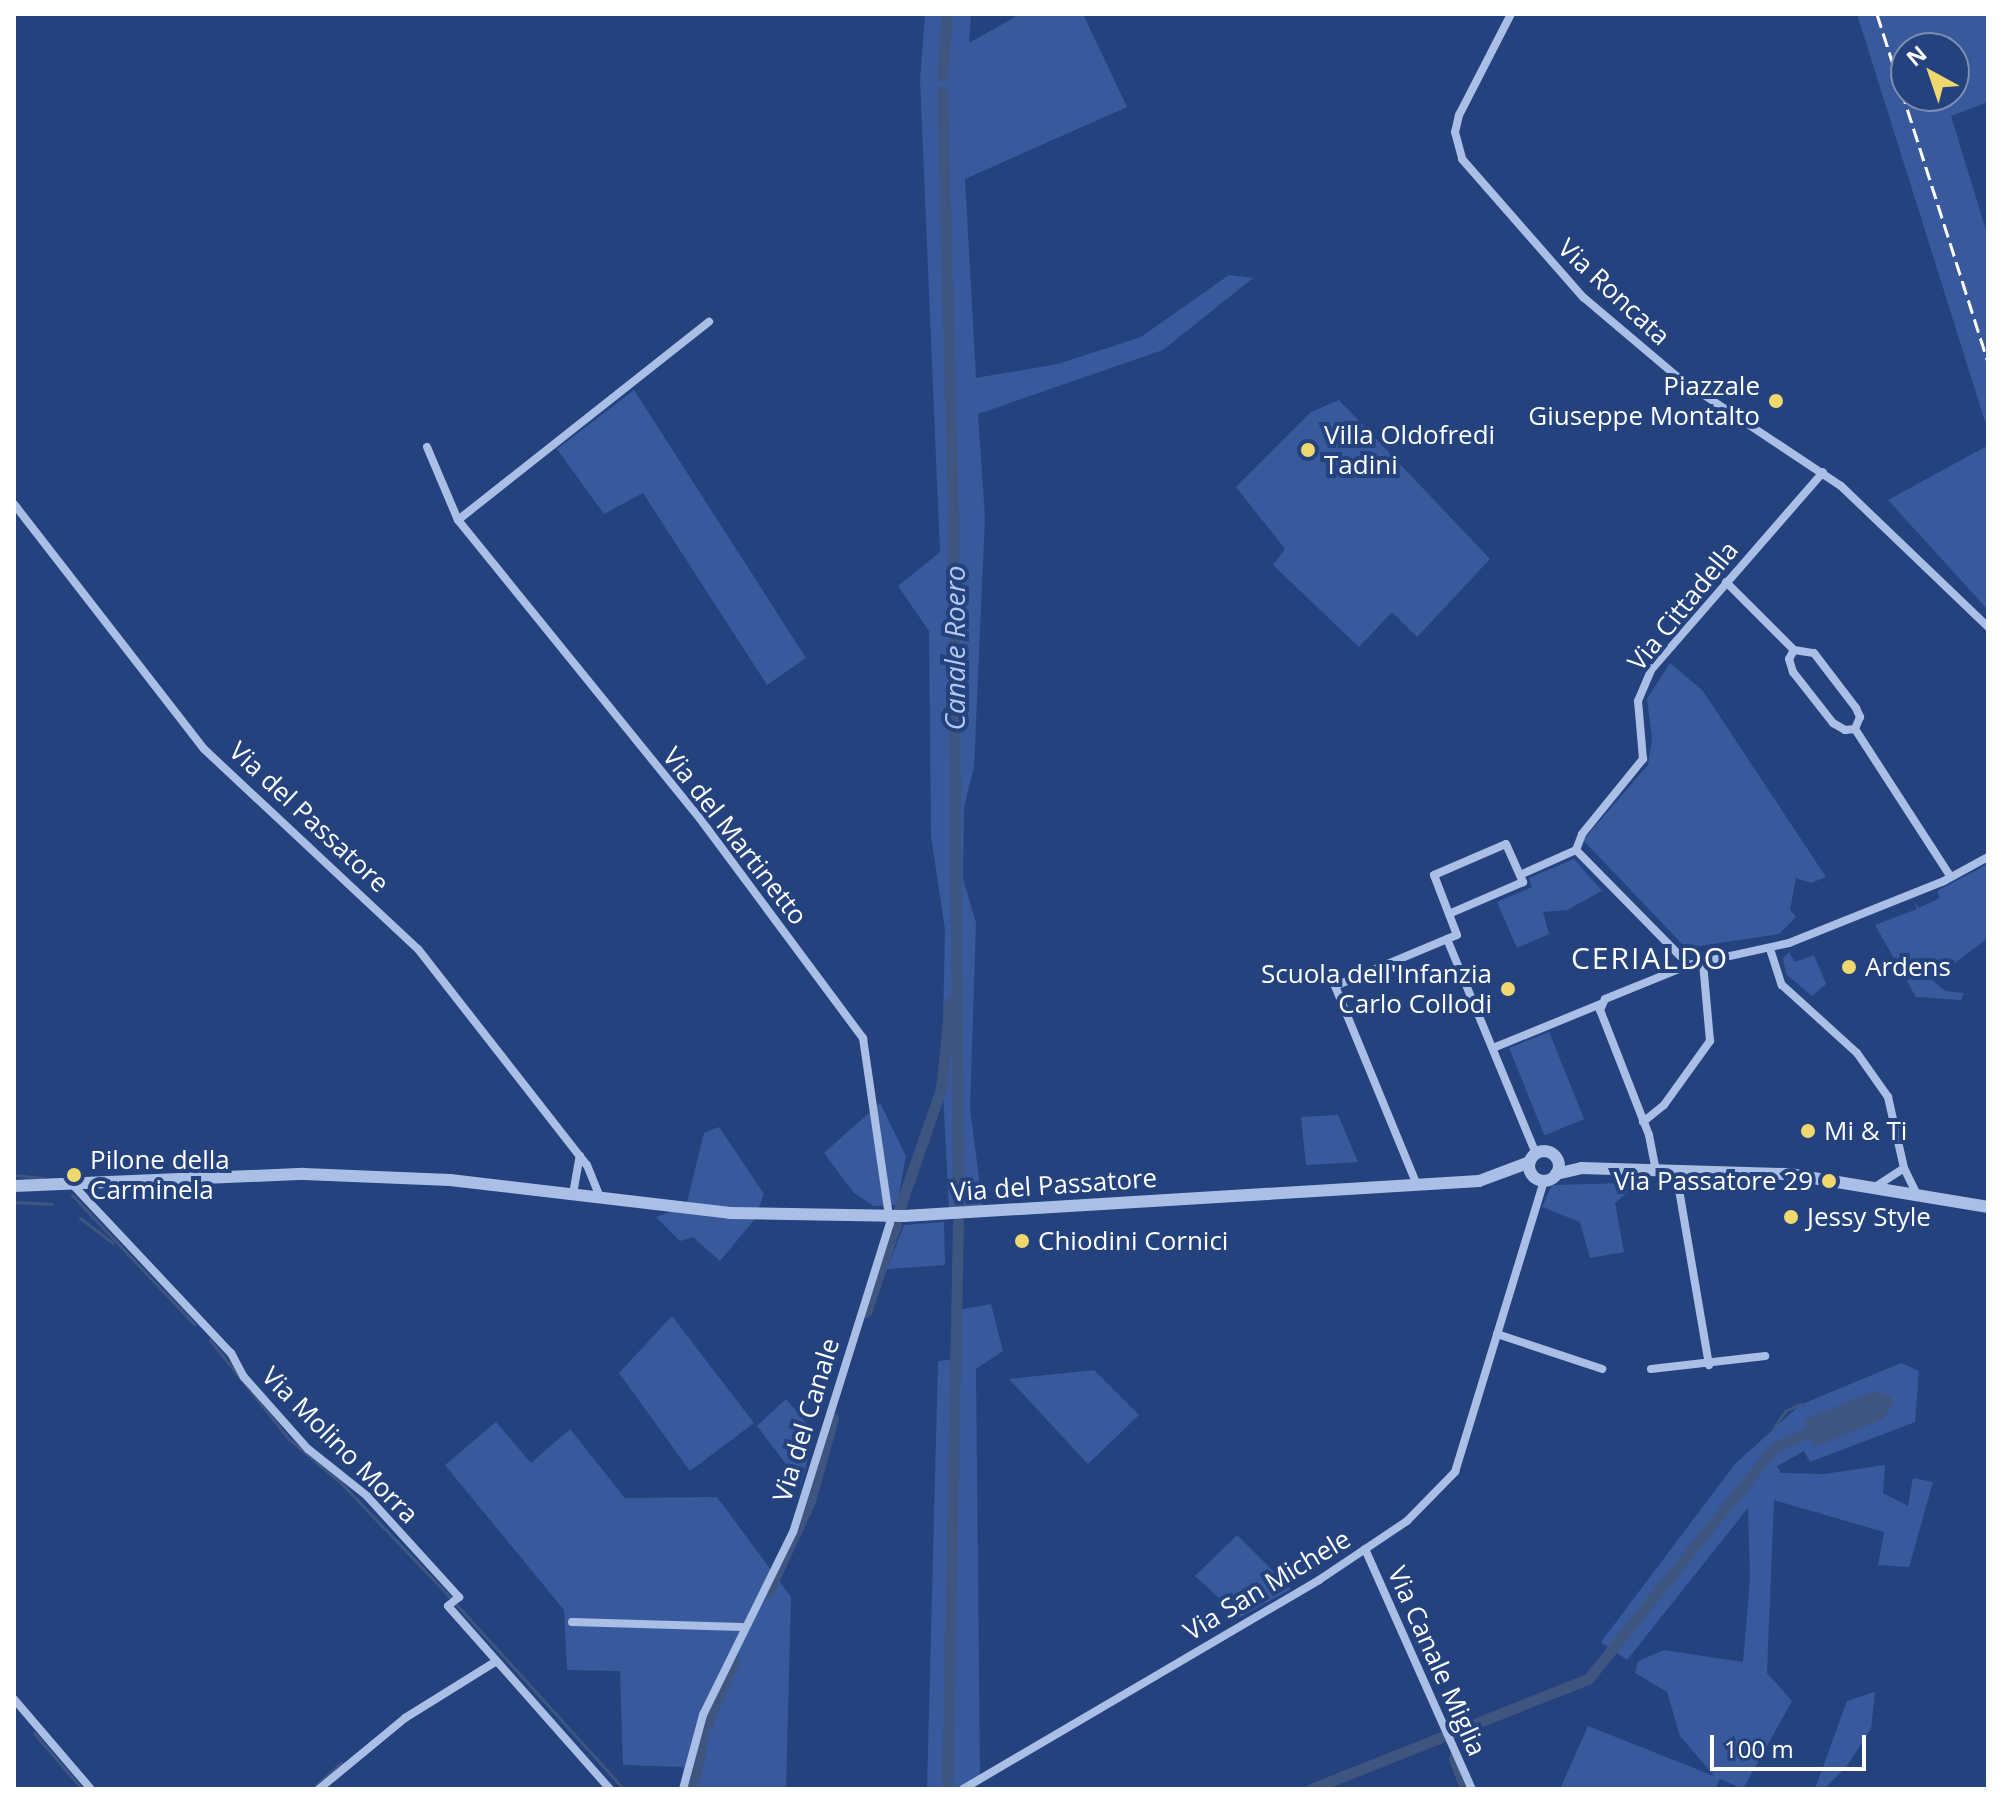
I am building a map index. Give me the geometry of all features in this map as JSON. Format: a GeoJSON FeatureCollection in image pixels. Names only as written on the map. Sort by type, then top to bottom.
{"type":"FeatureCollection","features":[{"type":"Feature","properties":{"kind":"street","name":"Via Roncata"},"geometry":{"type":"LineString","coordinates":[[1511,14],[1459,115],[1455,132],[1462,159],[1583,297],[1680,379],[1823,472],[1988,627]]}},
{"type":"Feature","properties":{"kind":"street"},"geometry":{"type":"LineString","coordinates":[[458,520],[709,322]]}},
{"type":"Feature","properties":{"kind":"street","name":"Via del Martinetto"},"geometry":{"type":"LineString","coordinates":[[427,447],[458,520],[698,816],[859,1028],[890,1216]]}},
{"type":"Feature","properties":{"kind":"street","name":"Via Cittadella"},"geometry":{"type":"LineString","coordinates":[[1576,850],[1582,834],[1643,759],[1638,701],[1651,670],[1823,472]]}},
{"type":"Feature","properties":{"kind":"street","name":"Via del Passatore"},"geometry":{"type":"LineString","coordinates":[[14,504],[204,749],[418,949],[580,1155],[600,1197]]}},
{"type":"Feature","properties":{"kind":"street"},"geometry":{"type":"LineString","coordinates":[[1726,582],[1794,650],[1810,650],[1856,708],[1860,717],[1855,729]]}},
{"type":"Feature","properties":{"kind":"street"},"geometry":{"type":"LineString","coordinates":[[1794,650],[1789,664],[1801,682],[1839,728],[1855,729]]}},
{"type":"Feature","properties":{"kind":"street"},"geometry":{"type":"LineString","coordinates":[[1855,729],[1950,876]]}},
{"type":"Feature","properties":{"kind":"street"},"geometry":{"type":"LineString","coordinates":[[1417,1185],[1335,986],[1457,935],[1434,875],[1506,844],[1523,882],[1451,913]]}},
{"type":"Feature","properties":{"kind":"street"},"geometry":{"type":"LineString","coordinates":[[1520,875],[1576,850],[1689,965]]}},
{"type":"Feature","properties":{"kind":"street"},"geometry":{"type":"LineString","coordinates":[[1493,1048],[1601,1004],[1611,995],[1689,965],[1770,949],[1950,876],[1988,857]]}},
{"type":"Feature","properties":{"kind":"street"},"geometry":{"type":"LineString","coordinates":[[1447,939],[1493,1048],[1539,1179],[1581,1168],[1789,1174],[1878,1185],[1988,1207]]}},
{"type":"Feature","properties":{"kind":"street"},"geometry":{"type":"LineString","coordinates":[[1770,949],[1782,985],[1857,1053],[1888,1097],[1904,1168],[1916,1193]]}},
{"type":"Feature","properties":{"kind":"street"},"geometry":{"type":"LineString","coordinates":[[1643,1122],[1664,1105],[1710,1041],[1703,962]]}},
{"type":"Feature","properties":{"kind":"street"},"geometry":{"type":"LineString","coordinates":[[1601,1004],[1643,1122],[1656,1172]]}},
{"type":"Feature","properties":{"kind":"street"},"geometry":{"type":"LineString","coordinates":[[1533,1158],[1545,1151],[1581,1168]]}},
{"type":"Feature","properties":{"kind":"street"},"geometry":{"type":"LineString","coordinates":[[573,1194],[581,1171],[580,1155]]}},
{"type":"Feature","properties":{"kind":"street","name":"Via del Passatore"},"geometry":{"type":"LineString","coordinates":[[1511,1173],[1533,1158]]}},
{"type":"Feature","properties":{"kind":"street"},"geometry":{"type":"LineString","coordinates":[[1556,1174],[1557,1159]]}},
{"type":"Feature","properties":{"kind":"street"},"geometry":{"type":"LineString","coordinates":[[1878,1185],[1904,1168]]}},
{"type":"Feature","properties":{"kind":"street"},"geometry":{"type":"LineString","coordinates":[[1676,1172],[1709,1365]]}},
{"type":"Feature","properties":{"kind":"street","name":"Via del Passatore"},"geometry":{"type":"LineString","coordinates":[[14,1186],[304,1174],[450,1180],[730,1213],[890,1216],[1417,1185],[1511,1173],[1539,1179]]}},
{"type":"Feature","properties":{"kind":"street","name":"Via San Michele"},"geometry":{"type":"LineString","coordinates":[[963,1789],[1365,1549],[1407,1521],[1455,1472],[1539,1179]]}},
{"type":"Feature","properties":{"kind":"street","name":"Via Molino Morra"},"geometry":{"type":"LineString","coordinates":[[73,1185],[231,1353],[244,1377],[298,1438],[367,1496],[459,1597],[448,1606],[610,1789]]}},
{"type":"Feature","properties":{"kind":"street","name":"Via del Canale"},"geometry":{"type":"LineString","coordinates":[[683,1789],[703,1715],[742,1627],[793,1532],[890,1216]]}},
{"type":"Feature","properties":{"kind":"street"},"geometry":{"type":"LineString","coordinates":[[1497,1334],[1602,1369]]}},
{"type":"Feature","properties":{"kind":"street"},"geometry":{"type":"LineString","coordinates":[[1651,1369],[1709,1365],[1765,1356]]}},
{"type":"Feature","properties":{"kind":"street","name":"Via Canale Miglia"},"geometry":{"type":"LineString","coordinates":[[1365,1549],[1451,1734],[1472,1789]]}},
{"type":"Feature","properties":{"kind":"street"},"geometry":{"type":"LineString","coordinates":[[572,1622],[742,1627]]}},
{"type":"Feature","properties":{"kind":"street"},"geometry":{"type":"LineString","coordinates":[[319,1789],[405,1718],[495,1662]]}},
{"type":"Feature","properties":{"kind":"street"},"geometry":{"type":"LineString","coordinates":[[14,1699],[91,1789]]}},
{"type":"Feature","properties":{"kind":"shaded area"},"geometry":{"type":"Polygon","coordinates":[[[925,14],[971,14],[969,43],[1020,14],[1083,14],[1127,107],[965,179],[976,378],[1058,364],[1141,337],[1229,275],[1253,278],[1163,350],[978,414],[985,518],[974,768],[964,807],[963,879],[976,923],[970,1109],[983,1208],[949,1210],[942,1072],[945,930],[931,836],[929,631],[898,586],[940,552],[920,80],[925,14]]]}},
{"type":"Feature","properties":{"kind":"shaded area"},"geometry":{"type":"Polygon","coordinates":[[[1857,14],[1988,14],[1988,102],[1970,109],[1970,32],[1890,32],[1890,112],[1962,112],[1951,116],[1988,237],[1988,431],[1857,14]]]}},
{"type":"Feature","properties":{"kind":"shaded area"},"geometry":{"type":"Polygon","coordinates":[[[634,390],[806,658],[767,685],[643,493],[604,514],[557,449],[634,390]]]}},
{"type":"Feature","properties":{"kind":"shaded area"},"geometry":{"type":"Polygon","coordinates":[[[1339,400],[1490,559],[1417,637],[1392,612],[1359,647],[1273,565],[1285,549],[1236,487],[1311,412],[1339,400]]]}},
{"type":"Feature","properties":{"kind":"shaded area"},"geometry":{"type":"Polygon","coordinates":[[[1987,446],[1988,449],[1988,610],[1888,500],[1987,446]]]}},
{"type":"Feature","properties":{"kind":"shaded area"},"geometry":{"type":"Polygon","coordinates":[[[1670,663],[1703,691],[1826,877],[1811,883],[1796,878],[1790,910],[1796,917],[1779,934],[1686,948],[1583,840],[1648,765],[1652,739],[1647,699],[1670,663]]]}},
{"type":"Feature","properties":{"kind":"shaded area"},"geometry":{"type":"Polygon","coordinates":[[[1574,859],[1602,891],[1567,910],[1543,912],[1549,934],[1517,948],[1497,902],[1532,887],[1529,878],[1574,859]]]}},
{"type":"Feature","properties":{"kind":"shaded area"},"geometry":{"type":"Polygon","coordinates":[[[1988,864],[1988,938],[1932,980],[1945,991],[1964,993],[1961,1000],[1916,997],[1875,925],[1917,909],[1914,901],[1919,908],[1940,898],[1937,891],[1988,864]]]}},
{"type":"Feature","properties":{"kind":"shaded area"},"geometry":{"type":"Polygon","coordinates":[[[1789,952],[1795,962],[1814,955],[1826,984],[1812,996],[1786,974],[1783,958],[1789,952]]]}},
{"type":"Feature","properties":{"kind":"shaded area"},"geometry":{"type":"Polygon","coordinates":[[[1549,1032],[1584,1119],[1544,1135],[1509,1048],[1549,1032]]]}},
{"type":"Feature","properties":{"kind":"shaded area"},"geometry":{"type":"Polygon","coordinates":[[[880,1103],[906,1156],[897,1205],[874,1206],[854,1193],[824,1153],[880,1103]]]}},
{"type":"Feature","properties":{"kind":"shaded area"},"geometry":{"type":"Polygon","coordinates":[[[1338,1115],[1358,1162],[1306,1165],[1301,1117],[1338,1115]]]}},
{"type":"Feature","properties":{"kind":"shaded area"},"geometry":{"type":"Polygon","coordinates":[[[719,1127],[764,1194],[754,1220],[720,1261],[693,1237],[680,1241],[656,1217],[686,1206],[704,1133],[719,1127]]]}},
{"type":"Feature","properties":{"kind":"shaded area"},"geometry":{"type":"Polygon","coordinates":[[[1629,1183],[1631,1189],[1615,1203],[1624,1252],[1590,1258],[1580,1222],[1542,1207],[1552,1185],[1629,1183]]]}},
{"type":"Feature","properties":{"kind":"shaded area"},"geometry":{"type":"Polygon","coordinates":[[[944,1222],[945,1265],[887,1269],[904,1225],[944,1222]]]}},
{"type":"Feature","properties":{"kind":"shaded area"},"geometry":{"type":"Polygon","coordinates":[[[991,1304],[1003,1351],[976,1369],[980,1775],[959,1788],[927,1789],[938,1361],[959,1359],[958,1310],[991,1304]]]}},
{"type":"Feature","properties":{"kind":"shaded area"},"geometry":{"type":"Polygon","coordinates":[[[672,1316],[754,1423],[690,1471],[619,1373],[672,1316]]]}},
{"type":"Feature","properties":{"kind":"shaded area"},"geometry":{"type":"Polygon","coordinates":[[[1901,1363],[1919,1371],[1915,1422],[1810,1462],[1804,1451],[1777,1466],[1781,1473],[1824,1474],[1885,1465],[1883,1493],[1908,1506],[1913,1478],[1933,1482],[1909,1567],[1878,1565],[1884,1532],[1774,1500],[1767,1673],[1792,1701],[1743,1789],[1720,1779],[1715,1789],[1560,1789],[1588,1726],[1714,1776],[1680,1736],[1667,1692],[1635,1673],[1638,1661],[1664,1650],[1743,1662],[1750,1578],[1748,1508],[1627,1660],[1601,1642],[1735,1464],[1800,1405],[1901,1363]]]}},
{"type":"Feature","properties":{"kind":"shaded area"},"geometry":{"type":"Polygon","coordinates":[[[1094,1370],[1139,1415],[1088,1464],[1009,1379],[1094,1370]]]}},
{"type":"Feature","properties":{"kind":"shaded area"},"geometry":{"type":"Polygon","coordinates":[[[1875,1391],[1890,1396],[1893,1402],[1883,1419],[1814,1447],[1804,1420],[1875,1391]]]}},
{"type":"Feature","properties":{"kind":"shaded area"},"geometry":{"type":"Polygon","coordinates":[[[786,1399],[815,1433],[801,1484],[757,1426],[786,1399]]]}},
{"type":"Feature","properties":{"kind":"shaded area"},"geometry":{"type":"Polygon","coordinates":[[[496,1422],[531,1463],[570,1429],[625,1498],[717,1497],[791,1597],[786,1789],[685,1789],[683,1767],[623,1765],[620,1671],[567,1670],[564,1610],[445,1465],[496,1422]]]}},
{"type":"Feature","properties":{"kind":"shaded area"},"geometry":{"type":"Polygon","coordinates":[[[1237,1535],[1291,1589],[1240,1617],[1195,1576],[1237,1535]]]}},
{"type":"Feature","properties":{"kind":"shaded area"},"geometry":{"type":"Polygon","coordinates":[[[1875,1692],[1871,1729],[1846,1767],[1824,1789],[1815,1789],[1847,1701],[1875,1692]]]}},
{"type":"Feature","properties":{"kind":"waterway","name":"Canale Roero"},"geometry":{"type":"LineString","coordinates":[[942,75],[947,14]]}},
{"type":"Feature","properties":{"kind":"waterway","name":"Canale Roero"},"geometry":{"type":"LineString","coordinates":[[942,91],[953,515],[958,1206]]}},
{"type":"Feature","properties":{"kind":"waterway"},"geometry":{"type":"LineString","coordinates":[[899,1210],[941,1089],[950,1002]]}},
{"type":"Feature","properties":{"kind":"waterway"},"geometry":{"type":"LineString","coordinates":[[14,1175],[43,1178]]}},
{"type":"Feature","properties":{"kind":"waterway"},"geometry":{"type":"LineString","coordinates":[[72,1195],[194,1324]]}},
{"type":"Feature","properties":{"kind":"waterway"},"geometry":{"type":"LineString","coordinates":[[14,1202],[52,1204]]}},
{"type":"Feature","properties":{"kind":"waterway"},"geometry":{"type":"LineString","coordinates":[[80,1218],[113,1243]]}},
{"type":"Feature","properties":{"kind":"waterway"},"geometry":{"type":"LineString","coordinates":[[947,1789],[958,1222]]}},
{"type":"Feature","properties":{"kind":"waterway"},"geometry":{"type":"LineString","coordinates":[[866,1312],[896,1224]]}},
{"type":"Feature","properties":{"kind":"waterway"},"geometry":{"type":"LineString","coordinates":[[210,1340],[288,1438],[341,1483],[451,1598]]}},
{"type":"Feature","properties":{"kind":"waterway"},"geometry":{"type":"LineString","coordinates":[[1773,1429],[1785,1411],[1800,1404]]}},
{"type":"Feature","properties":{"kind":"waterway"},"geometry":{"type":"LineString","coordinates":[[768,1592],[810,1501],[833,1418]]}},
{"type":"Feature","properties":{"kind":"waterway"},"geometry":{"type":"LineString","coordinates":[[1311,1789],[1588,1679],[1774,1448],[1808,1432]]}},
{"type":"Feature","properties":{"kind":"waterway"},"geometry":{"type":"LineString","coordinates":[[456,1604],[624,1789]]}},
{"type":"Feature","properties":{"kind":"waterway"},"geometry":{"type":"LineString","coordinates":[[706,1726],[734,1660]]}},
{"type":"Feature","properties":{"kind":"waterway"},"geometry":{"type":"LineString","coordinates":[[34,1733],[82,1789]]}},
{"type":"Feature","properties":{"kind":"waterway"},"geometry":{"type":"LineString","coordinates":[[696,1774],[703,1735]]}},
{"type":"Feature","properties":{"kind":"waterway"},"geometry":{"type":"LineString","coordinates":[[1454,1758],[1465,1789]]}},
{"type":"Feature","properties":{"kind":"waterway"},"geometry":{"type":"LineString","coordinates":[[312,1789],[341,1763]]}},
{"type":"Feature","properties":{"kind":"waterway"},"geometry":{"type":"LineString","coordinates":[[690,1789],[693,1783]]}},
{"type":"Feature","properties":{"kind":"railway"},"geometry":{"type":"LineString","coordinates":[[1877,14],[1988,362]]}},
{"type":"Feature","properties":{"kind":"place","name":"Piazzale Giuseppe Montalto"},"geometry":{"type":"Point","coordinates":[1776,401]}},
{"type":"Feature","properties":{"kind":"place","name":"Villa Oldofredi Tadini"},"geometry":{"type":"Point","coordinates":[1308,450]}},
{"type":"Feature","properties":{"kind":"place","name":"Ardens"},"geometry":{"type":"Point","coordinates":[1849,967]}},
{"type":"Feature","properties":{"kind":"place","name":"Scuola dell'Infanzia Carlo Collodi"},"geometry":{"type":"Point","coordinates":[1508,989]}},
{"type":"Feature","properties":{"kind":"place","name":"Mi & Ti"},"geometry":{"type":"Point","coordinates":[1808,1131]}},
{"type":"Feature","properties":{"kind":"place","name":"Pilone della Carminela"},"geometry":{"type":"Point","coordinates":[74,1175]}},
{"type":"Feature","properties":{"kind":"place","name":"Via Passatore 29"},"geometry":{"type":"Point","coordinates":[1829,1181]}},
{"type":"Feature","properties":{"kind":"place","name":"Jessy Style"},"geometry":{"type":"Point","coordinates":[1791,1217]}},
{"type":"Feature","properties":{"kind":"place","name":"Chiodini Cornici"},"geometry":{"type":"Point","coordinates":[1022,1241]}},
{"type":"Feature","properties":{"kind":"district","name":"CERIALDO"},"geometry":{"type":"Point","coordinates":[1650,958]}}]}
